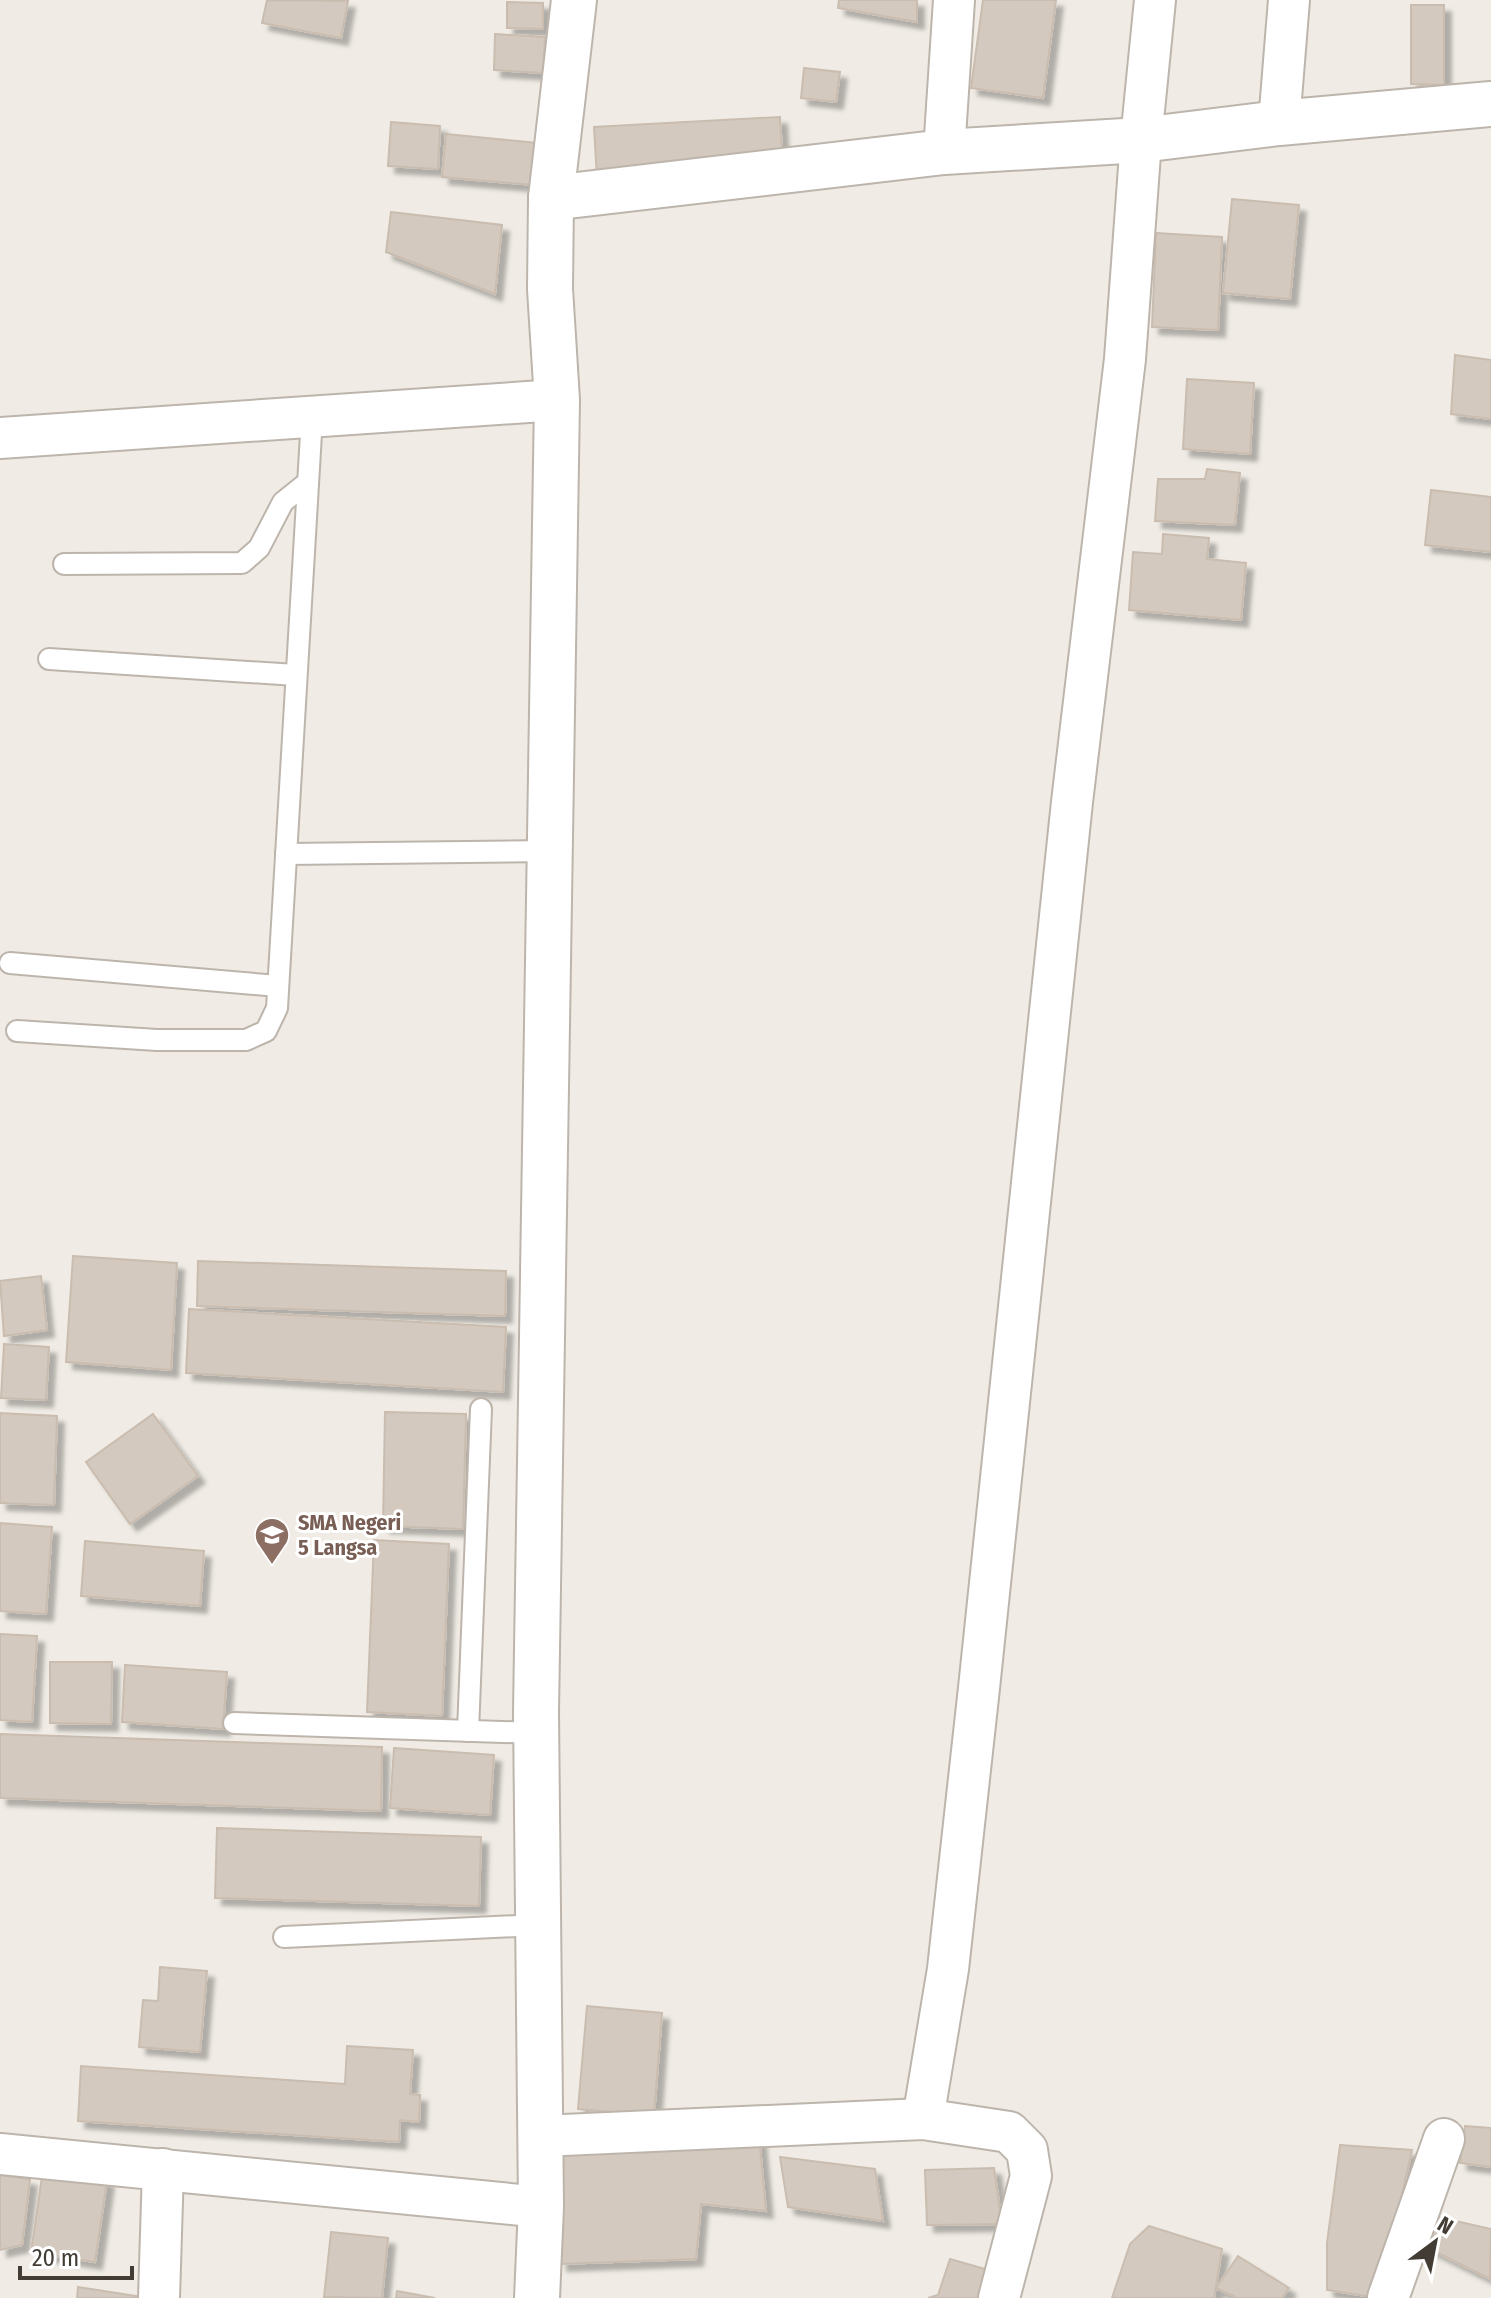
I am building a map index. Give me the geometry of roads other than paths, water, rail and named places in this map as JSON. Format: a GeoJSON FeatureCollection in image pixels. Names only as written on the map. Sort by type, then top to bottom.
{"type":"FeatureCollection","features":[{"type":"Feature","properties":{"kind":"street"},"geometry":{"type":"LineString","coordinates":[[537,2298],[541,2136],[536,1733],[557,400],[550,289],[551,198],[574,0]]}},
{"type":"Feature","properties":{"kind":"street"},"geometry":{"type":"LineString","coordinates":[[944,152],[954,0]]}},
{"type":"Feature","properties":{"kind":"street"},"geometry":{"type":"LineString","coordinates":[[923,2119],[948,1969],[978,1704],[1072,802],[1125,359],[1155,0]]}},
{"type":"Feature","properties":{"kind":"street"},"geometry":{"type":"LineString","coordinates":[[1279,123],[1289,0]]}},
{"type":"Feature","properties":{"kind":"street"},"geometry":{"type":"LineString","coordinates":[[551,198],[944,152],[1141,140],[1279,123],[1491,104]]}},
{"type":"Feature","properties":{"kind":"street"},"geometry":{"type":"LineString","coordinates":[[0,438],[557,400]]}},
{"type":"Feature","properties":{"kind":"street"},"geometry":{"type":"LineString","coordinates":[[541,2136],[923,2119],[1009,2132],[1027,2150],[1031,2176],[999,2298]]}},
{"type":"Feature","properties":{"kind":"street"},"geometry":{"type":"LineString","coordinates":[[1388,2298],[1444,2139]]}},
{"type":"Feature","properties":{"kind":"street"},"geometry":{"type":"LineString","coordinates":[[0,2154],[541,2207]]}},
{"type":"Feature","properties":{"kind":"street"},"geometry":{"type":"LineString","coordinates":[[159,2298],[163,2169]]}},
{"type":"Feature","properties":{"kind":"lane"},"geometry":{"type":"LineString","coordinates":[[17,1031],[157,1040],[246,1040],[266,1031],[277,1008],[312,417]]}},
{"type":"Feature","properties":{"kind":"lane"},"geometry":{"type":"LineString","coordinates":[[64,564],[242,563],[259,548],[283,502],[308,482]]}},
{"type":"Feature","properties":{"kind":"lane"},"geometry":{"type":"LineString","coordinates":[[49,659],[296,675]]}},
{"type":"Feature","properties":{"kind":"lane"},"geometry":{"type":"LineString","coordinates":[[286,854],[548,851]]}},
{"type":"Feature","properties":{"kind":"lane"},"geometry":{"type":"LineString","coordinates":[[10,963],[278,986]]}},
{"type":"Feature","properties":{"kind":"lane"},"geometry":{"type":"LineString","coordinates":[[468,1731],[481,1409]]}},
{"type":"Feature","properties":{"kind":"lane"},"geometry":{"type":"LineString","coordinates":[[234,1723],[536,1733]]}},
{"type":"Feature","properties":{"kind":"lane"},"geometry":{"type":"LineString","coordinates":[[284,1937],[538,1925]]}},
{"type":"Feature","properties":{"kind":"place","name":"SMA Negeri 5 Langsa"},"geometry":{"type":"Point","coordinates":[272,1566]}}]}
